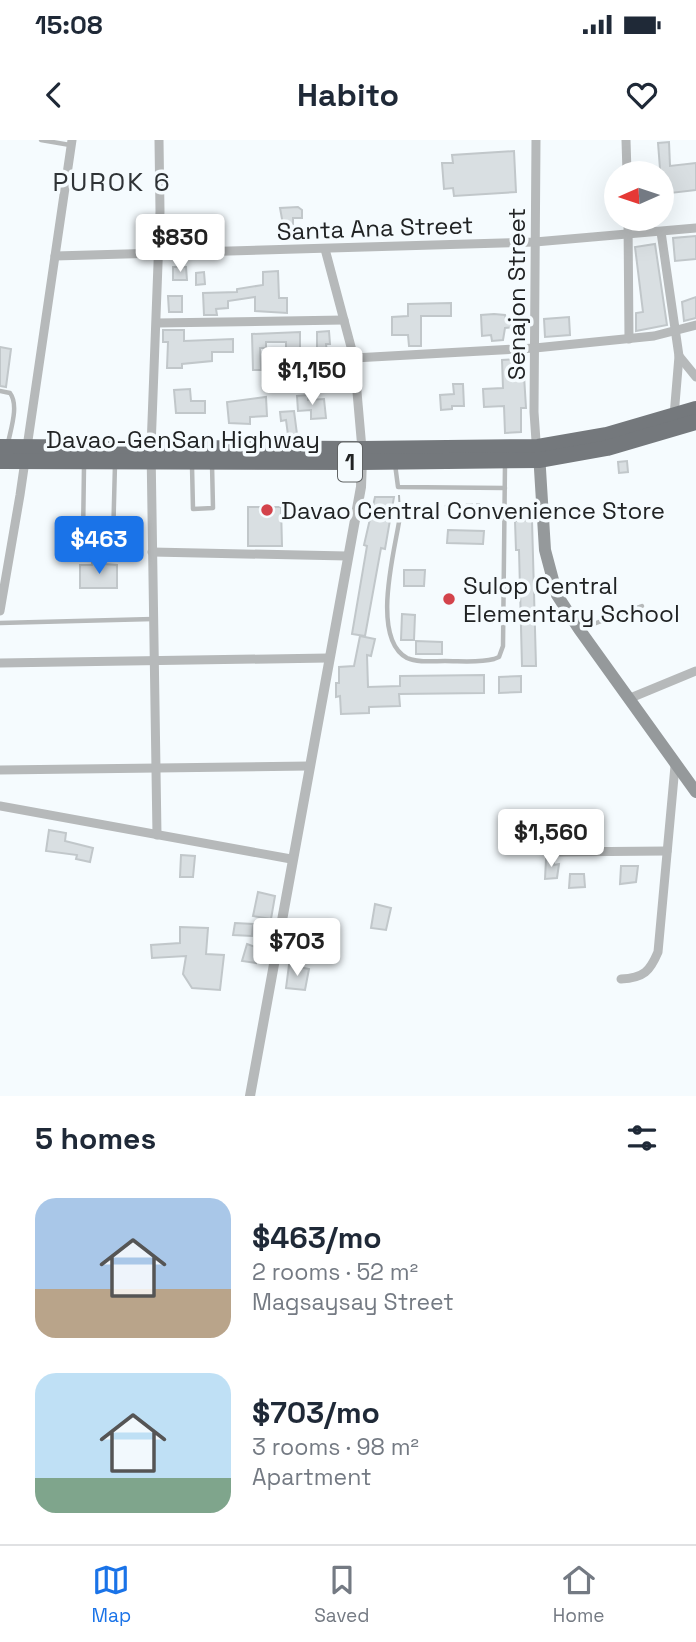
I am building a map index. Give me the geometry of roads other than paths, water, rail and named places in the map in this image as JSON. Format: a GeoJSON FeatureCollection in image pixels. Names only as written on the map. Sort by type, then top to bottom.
{"type":"FeatureCollection","features":[{"type":"Feature","properties":{"kind":"highway","name":"Davao-GenSan Highway"},"geometry":{"type":"LineString","coordinates":[[539,453],[674,416],[695,418]]}},
{"type":"Feature","properties":{"kind":"highway","name":"Davao-GenSan Highway"},"geometry":{"type":"LineString","coordinates":[[26,454],[505,455],[607,448],[695,418]]}},
{"type":"Feature","properties":{"kind":"highway","name":"Davao-GenSan Highway"},"geometry":{"type":"LineString","coordinates":[[3,452],[84,461],[115,461],[151,455],[192,462],[362,456]]}},
{"type":"Feature","properties":{"kind":"main road"},"geometry":{"type":"LineString","coordinates":[[539,453],[547,562],[557,595],[675,766],[696,792]]}},
{"type":"Feature","properties":{"kind":"street"},"geometry":{"type":"LineString","coordinates":[[157,835],[151,455],[159,254],[159,140]]}},
{"type":"Feature","properties":{"kind":"street","name":"Senajon Street"},"geometry":{"type":"LineString","coordinates":[[536,140],[534,421],[539,453]]}},
{"type":"Feature","properties":{"kind":"street"},"geometry":{"type":"LineString","coordinates":[[626,140],[627,161]]}},
{"type":"Feature","properties":{"kind":"street"},"geometry":{"type":"LineString","coordinates":[[0,611],[26,454],[71,142]]}},
{"type":"Feature","properties":{"kind":"street","name":"Santa Ana Street"},"geometry":{"type":"LineString","coordinates":[[55,256],[536,242],[696,228]]}},
{"type":"Feature","properties":{"kind":"street"},"geometry":{"type":"LineString","coordinates":[[628,231],[629,339]]}},
{"type":"Feature","properties":{"kind":"street"},"geometry":{"type":"LineString","coordinates":[[661,232],[679,356],[674,416]]}},
{"type":"Feature","properties":{"kind":"street"},"geometry":{"type":"LineString","coordinates":[[250,1096],[291,859],[361,487],[362,456],[354,358],[325,248]]}},
{"type":"Feature","properties":{"kind":"street"},"geometry":{"type":"LineString","coordinates":[[157,323],[344,320]]}},
{"type":"Feature","properties":{"kind":"street"},"geometry":{"type":"LineString","coordinates":[[354,358],[535,348],[629,339],[675,332],[696,325]]}},
{"type":"Feature","properties":{"kind":"street"},"geometry":{"type":"LineString","coordinates":[[679,356],[696,377]]}},
{"type":"Feature","properties":{"kind":"street"},"geometry":{"type":"LineString","coordinates":[[152,552],[347,556]]}},
{"type":"Feature","properties":{"kind":"street"},"geometry":{"type":"LineString","coordinates":[[0,663],[328,658]]}},
{"type":"Feature","properties":{"kind":"street"},"geometry":{"type":"LineString","coordinates":[[628,699],[696,671]]}},
{"type":"Feature","properties":{"kind":"street"},"geometry":{"type":"LineString","coordinates":[[0,770],[309,766]]}},
{"type":"Feature","properties":{"kind":"street"},"geometry":{"type":"LineString","coordinates":[[621,979],[644,975],[651,968],[658,952],[675,766]]}},
{"type":"Feature","properties":{"kind":"street"},"geometry":{"type":"LineString","coordinates":[[0,806],[291,859]]}},
{"type":"Feature","properties":{"kind":"street"},"geometry":{"type":"LineString","coordinates":[[552,852],[667,850]]}},
{"type":"Feature","properties":{"kind":"lane"},"geometry":{"type":"LineString","coordinates":[[41,140],[71,142]]}},
{"type":"Feature","properties":{"kind":"lane"},"geometry":{"type":"LineString","coordinates":[[0,391],[10,393],[14,397],[14,409],[3,452]]}},
{"type":"Feature","properties":{"kind":"lane"},"geometry":{"type":"LineString","coordinates":[[399,523],[387,602],[389,628],[399,650],[405,657],[423,661],[499,657],[503,646],[505,455]]}},
{"type":"Feature","properties":{"kind":"lane"},"geometry":{"type":"LineString","coordinates":[[394,456],[398,488],[505,488]]}},
{"type":"Feature","properties":{"kind":"lane"},"geometry":{"type":"LineString","coordinates":[[84,461],[83,538],[86,546],[93,548],[105,547],[113,541],[115,461]]}},
{"type":"Feature","properties":{"kind":"lane"},"geometry":{"type":"LineString","coordinates":[[192,462],[193,509],[213,508],[212,462]]}},
{"type":"Feature","properties":{"kind":"lane"},"geometry":{"type":"LineString","coordinates":[[579,629],[642,606]]}},
{"type":"Feature","properties":{"kind":"lane"},"geometry":{"type":"LineString","coordinates":[[0,623],[153,619]]}},
{"type":"Feature","properties":{"kind":"place","name":"Davao Central Convenience Store"},"geometry":{"type":"Point","coordinates":[267,510]}},
{"type":"Feature","properties":{"kind":"place","name":"Sulop Central Elementary School"},"geometry":{"type":"Point","coordinates":[449,599]}},
{"type":"Feature","properties":{"kind":"district","name":"PUROK 6"},"geometry":{"type":"Point","coordinates":[112,182]}}]}
